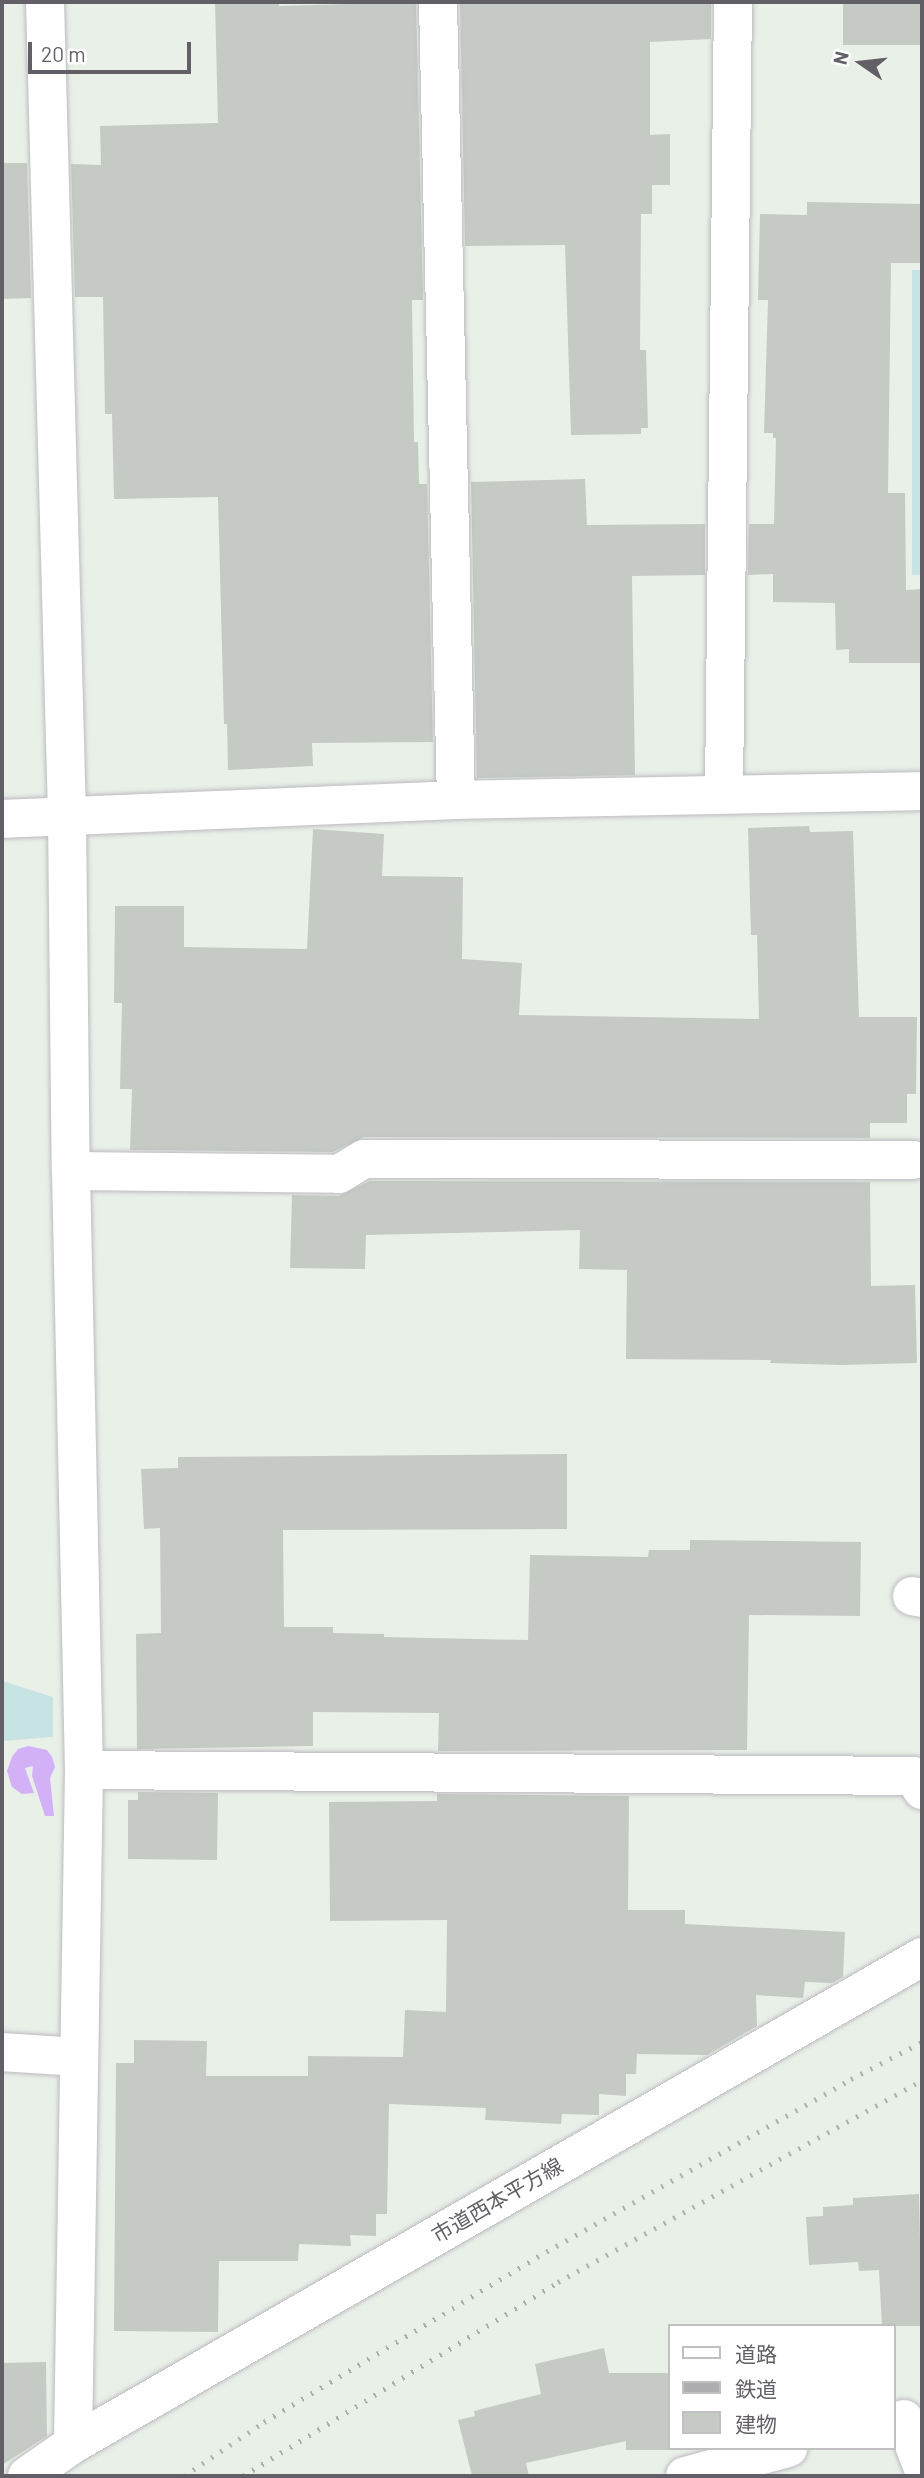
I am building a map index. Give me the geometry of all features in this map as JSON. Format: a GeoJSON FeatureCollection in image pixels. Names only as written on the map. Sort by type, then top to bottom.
{"type":"FeatureCollection","features":[{"type":"Feature","properties":{"kind":"street"},"geometry":{"type":"LineString","coordinates":[[45,2],[67,817],[71,1171],[84,1770],[73,2444]]}},
{"type":"Feature","properties":{"kind":"street"},"geometry":{"type":"LineString","coordinates":[[438,2],[456,800]]}},
{"type":"Feature","properties":{"kind":"street"},"geometry":{"type":"LineString","coordinates":[[724,792],[733,2]]}},
{"type":"Feature","properties":{"kind":"street"},"geometry":{"type":"LineString","coordinates":[[2,819],[456,800],[724,792],[922,790]]}},
{"type":"Feature","properties":{"kind":"street"},"geometry":{"type":"LineString","coordinates":[[71,1171],[339,1174],[364,1159],[913,1160]]}},
{"type":"Feature","properties":{"kind":"street"},"geometry":{"type":"LineString","coordinates":[[84,1770],[913,1776],[922,1790]]}},
{"type":"Feature","properties":{"kind":"street","name":"市道西本平方線"},"geometry":{"type":"LineString","coordinates":[[27,2476],[73,2444],[922,1949]]}},
{"type":"Feature","properties":{"kind":"street"},"geometry":{"type":"LineString","coordinates":[[2,2052],[79,2057]]}},
{"type":"Feature","properties":{"kind":"street"},"geometry":{"type":"LineString","coordinates":[[907,2418],[922,2466]]}},
{"type":"Feature","properties":{"kind":"street"},"geometry":{"type":"LineString","coordinates":[[685,2476],[781,2450]]}},
{"type":"Feature","properties":{"kind":"shaded area"},"geometry":{"type":"Polygon","coordinates":[[[912,270],[922,270],[922,575],[912,575],[912,270]]]}},
{"type":"Feature","properties":{"kind":"shaded area"},"geometry":{"type":"Polygon","coordinates":[[[2,1681],[53,1697],[53,1737],[2,1741],[2,1681]]]}},
{"type":"Feature","properties":{"kind":"shaded area"},"geometry":{"type":"Polygon","coordinates":[[[28,1746],[47,1750],[52,1757],[55,1767],[50,1778],[54,1816],[45,1816],[32,1776],[33,1766],[25,1768],[34,1793],[22,1794],[12,1787],[7,1771],[12,1757],[18,1749],[28,1746]]]}},
{"type":"Feature","properties":{"kind":"building"},"geometry":{"type":"Polygon","coordinates":[[[215,2],[279,2],[279,6],[416,2],[423,300],[412,300],[414,442],[418,442],[419,484],[427,484],[433,742],[312,743],[313,766],[228,770],[227,724],[224,724],[218,497],[114,499],[112,414],[105,414],[103,297],[75,297],[71,164],[101,165],[100,126],[218,123],[215,2]]]}},
{"type":"Feature","properties":{"kind":"building"},"geometry":{"type":"Polygon","coordinates":[[[460,2],[711,2],[711,39],[650,42],[650,135],[670,134],[670,185],[652,185],[652,214],[641,214],[640,350],[646,350],[648,428],[641,428],[641,434],[571,435],[565,245],[465,246],[460,2]]]}},
{"type":"Feature","properties":{"kind":"building"},"geometry":{"type":"Polygon","coordinates":[[[843,2],[922,2],[922,45],[843,45],[843,2]]]}},
{"type":"Feature","properties":{"kind":"building"},"geometry":{"type":"Polygon","coordinates":[[[2,163],[27,163],[31,298],[2,299],[2,163]]]}},
{"type":"Feature","properties":{"kind":"building"},"geometry":{"type":"Polygon","coordinates":[[[807,202],[922,204],[922,263],[891,263],[888,493],[905,493],[906,590],[922,589],[922,663],[849,663],[849,649],[836,650],[835,603],[773,602],[773,574],[748,575],[749,524],[774,524],[776,438],[773,438],[773,433],[764,433],[768,300],[758,300],[760,214],[807,215],[807,202]]]}},
{"type":"Feature","properties":{"kind":"building"},"geometry":{"type":"Polygon","coordinates":[[[585,479],[587,525],[705,524],[705,575],[632,576],[635,775],[477,778],[471,482],[585,479]]]}},
{"type":"Feature","properties":{"kind":"building"},"geometry":{"type":"Polygon","coordinates":[[[809,826],[810,832],[853,831],[859,1017],[917,1017],[916,1094],[907,1094],[907,1123],[870,1123],[870,1138],[364,1137],[333,1152],[130,1150],[132,1089],[120,1089],[122,1003],[114,1003],[115,906],[184,906],[184,947],[307,949],[313,829],[384,834],[382,876],[463,877],[462,959],[522,963],[519,1015],[759,1019],[757,935],[751,935],[748,828],[809,826]]]}},
{"type":"Feature","properties":{"kind":"building"},"geometry":{"type":"Polygon","coordinates":[[[370,1181],[870,1182],[871,1286],[915,1285],[917,1363],[842,1365],[770,1363],[771,1360],[626,1359],[627,1270],[579,1269],[580,1230],[366,1235],[365,1269],[290,1268],[292,1195],[339,1196],[370,1181]]]}},
{"type":"Feature","properties":{"kind":"building"},"geometry":{"type":"Polygon","coordinates":[[[567,1454],[567,1529],[283,1530],[284,1627],[333,1627],[333,1633],[384,1634],[384,1637],[528,1640],[530,1555],[648,1557],[649,1550],[690,1550],[690,1540],[861,1542],[860,1616],[749,1615],[747,1750],[438,1751],[439,1713],[313,1712],[313,1746],[137,1749],[136,1634],[161,1633],[160,1528],[144,1529],[141,1469],[178,1468],[178,1457],[567,1454]]]}},
{"type":"Feature","properties":{"kind":"building"},"geometry":{"type":"Polygon","coordinates":[[[138,1792],[218,1793],[217,1860],[128,1859],[128,1800],[138,1800],[138,1792]]]}},
{"type":"Feature","properties":{"kind":"building"},"geometry":{"type":"Polygon","coordinates":[[[437,1794],[629,1796],[628,1910],[685,1910],[685,1924],[845,1932],[843,1977],[832,1983],[805,1982],[803,1998],[756,1995],[757,2026],[707,2055],[637,2054],[636,2074],[626,2074],[626,2096],[599,2094],[599,2115],[562,2114],[561,2124],[485,2120],[486,2108],[389,2104],[387,2214],[376,2214],[376,2236],[350,2235],[351,2246],[299,2244],[298,2261],[219,2261],[218,2332],[114,2331],[116,2063],[134,2063],[134,2040],[207,2041],[206,2076],[308,2076],[308,2056],[403,2057],[405,2010],[446,2012],[447,1920],[330,1921],[329,1802],[437,1801],[437,1794]]]}},
{"type":"Feature","properties":{"kind":"building"},"geometry":{"type":"Polygon","coordinates":[[[919,2194],[922,2326],[882,2324],[879,2270],[859,2271],[858,2262],[809,2265],[806,2217],[823,2216],[823,2207],[853,2205],[853,2198],[919,2194]]]}},
{"type":"Feature","properties":{"kind":"building"},"geometry":{"type":"Polygon","coordinates":[[[604,2348],[609,2373],[668,2373],[668,2450],[626,2450],[626,2441],[526,2463],[529,2476],[472,2476],[458,2420],[475,2416],[474,2411],[541,2394],[535,2364],[604,2348]]]}},
{"type":"Feature","properties":{"kind":"building"},"geometry":{"type":"Polygon","coordinates":[[[46,2362],[47,2436],[2,2465],[2,2363],[46,2362]]]}},
{"type":"Feature","properties":{"kind":"railway"},"geometry":{"type":"LineString","coordinates":[[184,2476],[264,2422],[537,2257],[851,2079],[922,2042]]}},
{"type":"Feature","properties":{"kind":"railway"},"geometry":{"type":"LineString","coordinates":[[243,2476],[558,2282],[922,2080]]}}]}
